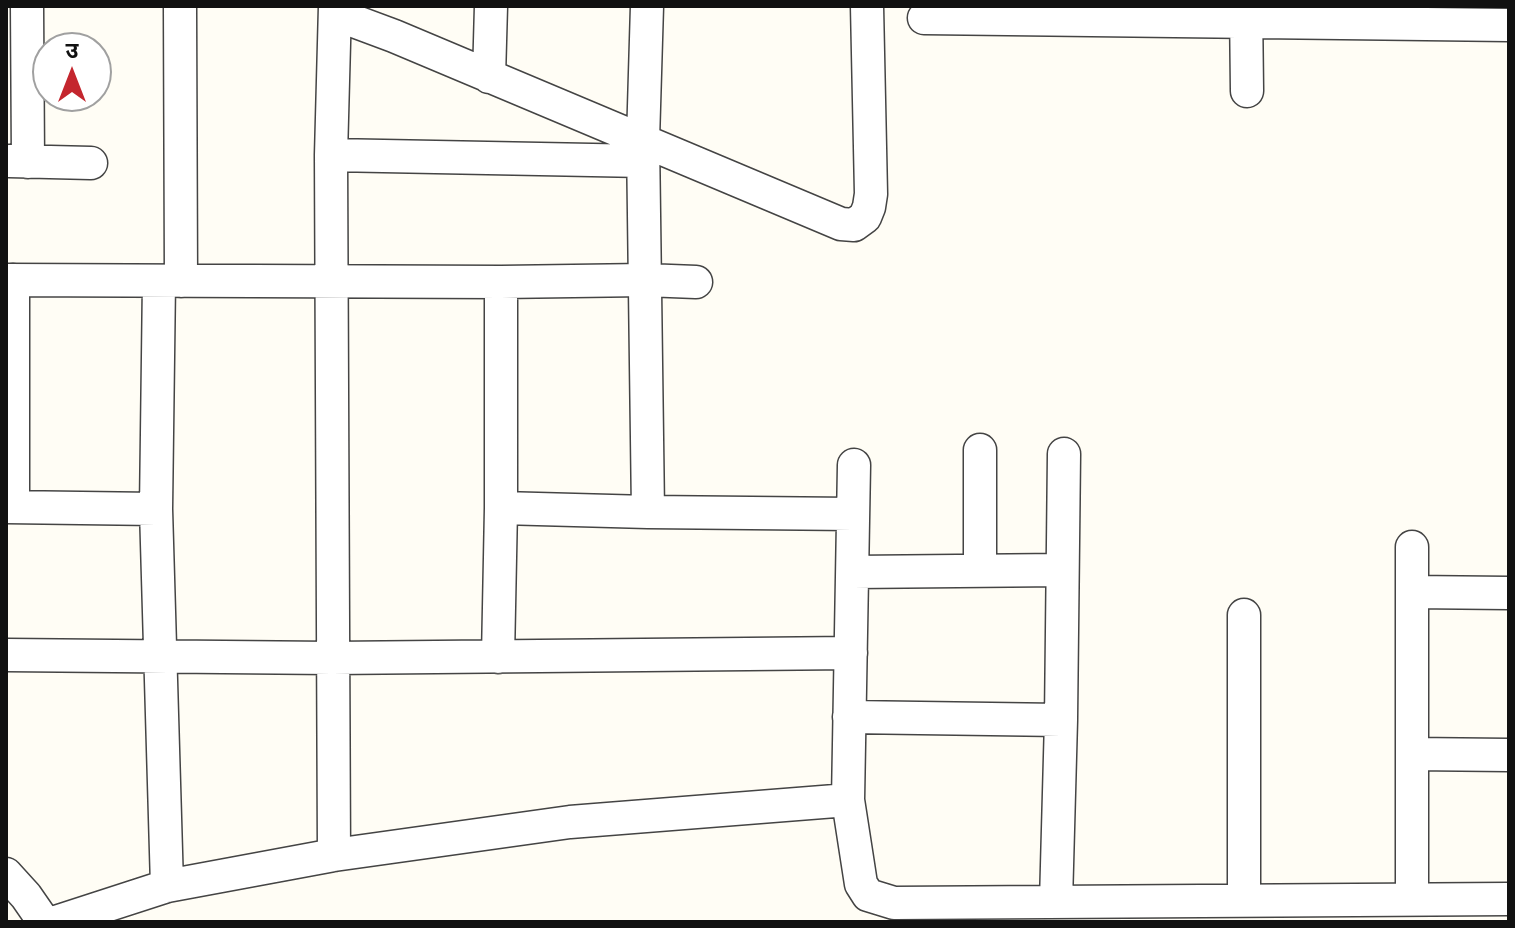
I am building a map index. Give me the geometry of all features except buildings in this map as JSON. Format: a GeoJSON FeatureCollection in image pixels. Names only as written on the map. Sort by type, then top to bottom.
{"type":"FeatureCollection","features":[{"type":"Feature","properties":{"kind":"street"},"geometry":{"type":"LineString","coordinates":[[27,6],[17,161],[91,163]]}},
{"type":"Feature","properties":{"kind":"street"},"geometry":{"type":"LineString","coordinates":[[167,886],[156,509],[170,281],[180,6]]}},
{"type":"Feature","properties":{"kind":"street"},"geometry":{"type":"LineString","coordinates":[[489,77],[491,6]]}},
{"type":"Feature","properties":{"kind":"street"},"geometry":{"type":"LineString","coordinates":[[647,6],[643,151],[648,512]]}},
{"type":"Feature","properties":{"kind":"street"},"geometry":{"type":"LineString","coordinates":[[334,855],[331,155],[335,10],[489,77],[643,151],[841,224],[854,225],[865,217],[871,194],[867,6]]}},
{"type":"Feature","properties":{"kind":"street"},"geometry":{"type":"LineString","coordinates":[[1246,15],[1247,91]]}},
{"type":"Feature","properties":{"kind":"street"},"geometry":{"type":"LineString","coordinates":[[924,18],[1246,15],[1509,25]]}},
{"type":"Feature","properties":{"kind":"street"},"geometry":{"type":"LineString","coordinates":[[331,155],[643,151]]}},
{"type":"Feature","properties":{"kind":"street"},"geometry":{"type":"LineString","coordinates":[[156,509],[9,507],[9,280],[696,282]]}},
{"type":"Feature","properties":{"kind":"street"},"geometry":{"type":"LineString","coordinates":[[498,657],[501,282]]}},
{"type":"Feature","properties":{"kind":"street"},"geometry":{"type":"LineString","coordinates":[[980,450],[980,571]]}},
{"type":"Feature","properties":{"kind":"street"},"geometry":{"type":"LineString","coordinates":[[1056,902],[1064,454]]}},
{"type":"Feature","properties":{"kind":"street"},"geometry":{"type":"LineString","coordinates":[[854,465],[848,800],[861,884],[868,895],[930,913],[1056,902],[1098,912],[1244,900],[1412,899],[1472,910],[1509,899]]}},
{"type":"Feature","properties":{"kind":"street"},"geometry":{"type":"LineString","coordinates":[[501,508],[853,514]]}},
{"type":"Feature","properties":{"kind":"street"},"geometry":{"type":"LineString","coordinates":[[1412,547],[1412,899]]}},
{"type":"Feature","properties":{"kind":"street"},"geometry":{"type":"LineString","coordinates":[[853,572],[1062,570]]}},
{"type":"Feature","properties":{"kind":"street"},"geometry":{"type":"LineString","coordinates":[[1412,592],[1509,593]]}},
{"type":"Feature","properties":{"kind":"street"},"geometry":{"type":"LineString","coordinates":[[1244,615],[1244,900]]}},
{"type":"Feature","properties":{"kind":"street"},"geometry":{"type":"LineString","coordinates":[[6,655],[332,658],[851,653]]}},
{"type":"Feature","properties":{"kind":"street"},"geometry":{"type":"LineString","coordinates":[[849,717],[1061,720]]}},
{"type":"Feature","properties":{"kind":"street"},"geometry":{"type":"LineString","coordinates":[[1412,754],[1509,755]]}},
{"type":"Feature","properties":{"kind":"street"},"geometry":{"type":"LineString","coordinates":[[56,922],[167,886],[334,855],[570,822],[848,800]]}},
{"type":"Feature","properties":{"kind":"street"},"geometry":{"type":"LineString","coordinates":[[6,874],[44,922]]}}]}
